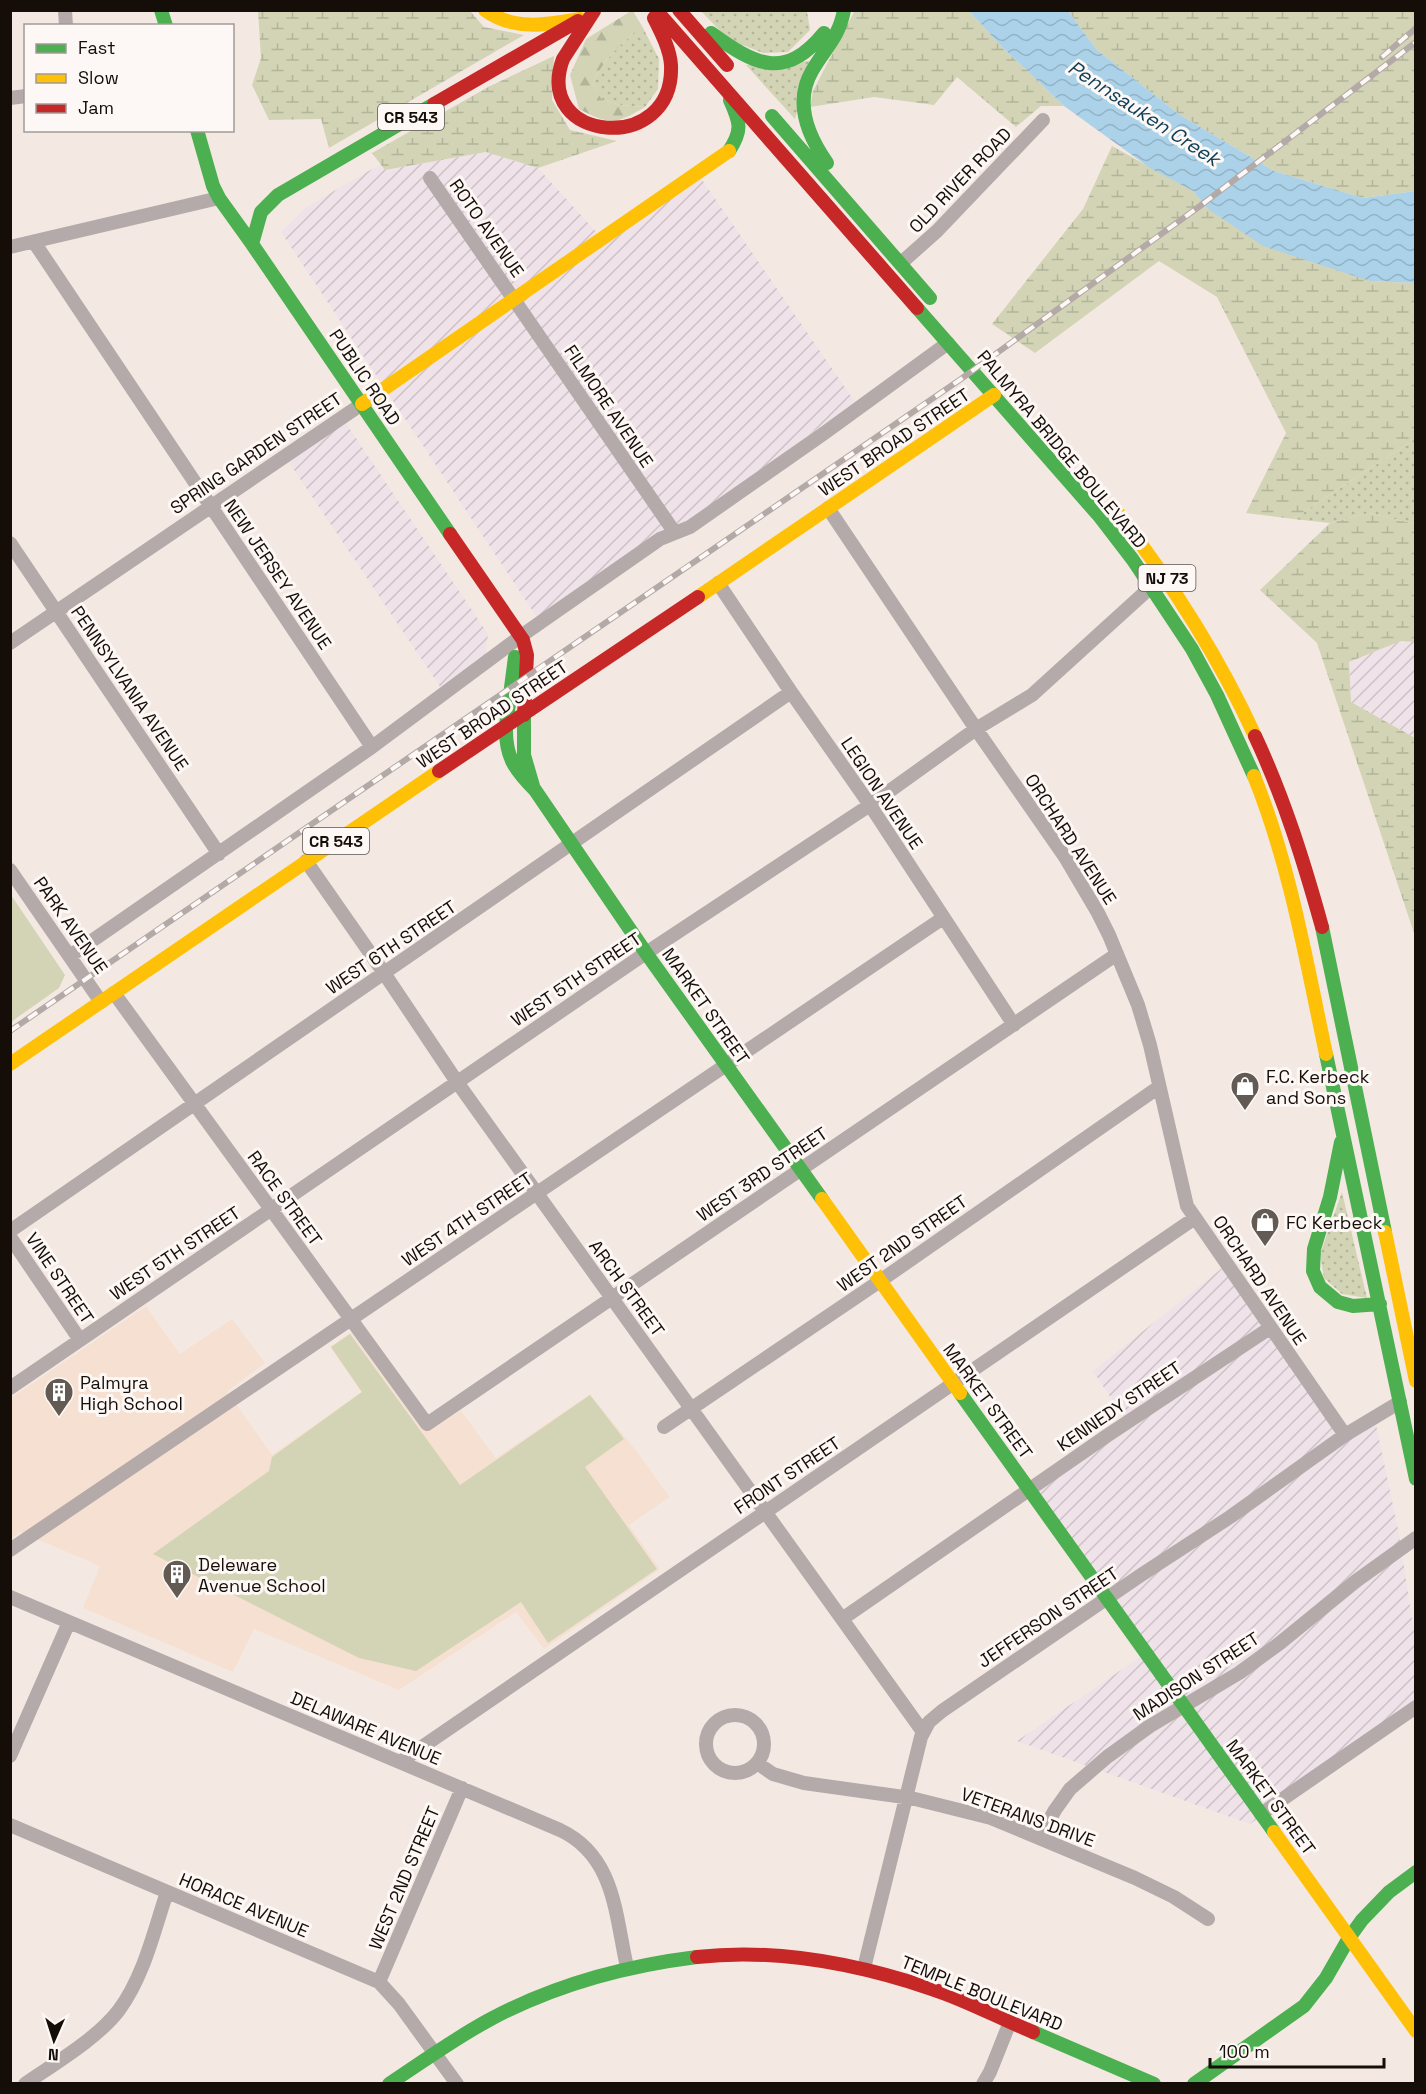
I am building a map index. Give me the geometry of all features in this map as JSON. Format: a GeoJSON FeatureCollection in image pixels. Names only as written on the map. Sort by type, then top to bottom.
{"type":"FeatureCollection","features":[{"type":"Feature","properties":{"kind":"main road"},"geometry":{"type":"LineString","coordinates":[[485,10],[506,23],[525,26],[580,19]]}},
{"type":"Feature","properties":{"kind":"main road"},"geometry":{"type":"LineString","coordinates":[[595,11],[564,55],[559,72],[559,88],[565,105],[577,118],[593,127],[613,130],[631,126],[649,118],[661,105],[670,83],[669,57],[651,10]]}},
{"type":"Feature","properties":{"kind":"main road","name":"PALMYRA BRIDGE BOULEVARD"},"geometry":{"type":"LineString","coordinates":[[656,10],[1100,517],[1152,586],[1218,696],[1273,822],[1302,937],[1416,1479]]}},
{"type":"Feature","properties":{"kind":"main road"},"geometry":{"type":"LineString","coordinates":[[680,10],[750,59],[772,65],[795,60],[812,48],[825,31],[831,10]]}},
{"type":"Feature","properties":{"kind":"main road"},"geometry":{"type":"LineString","coordinates":[[680,10],[734,72]]}},
{"type":"Feature","properties":{"kind":"main road"},"geometry":{"type":"LineString","coordinates":[[844,10],[840,29],[834,42],[809,76],[804,90],[803,105],[806,121],[819,151],[839,177],[874,232]]}},
{"type":"Feature","properties":{"kind":"main road","name":"CR 543"},"geometry":{"type":"LineString","coordinates":[[252,244],[261,212],[278,195],[595,11]]}},
{"type":"Feature","properties":{"kind":"main road"},"geometry":{"type":"LineString","coordinates":[[726,89],[740,126],[739,135],[729,151]]}},
{"type":"Feature","properties":{"kind":"main road"},"geometry":{"type":"LineString","coordinates":[[765,108],[939,308]]}},
{"type":"Feature","properties":{"kind":"main road","name":"PUBLIC ROAD"},"geometry":{"type":"LineString","coordinates":[[198,132],[213,186],[219,198],[521,636],[527,655],[524,715]]}},
{"type":"Feature","properties":{"kind":"main road","name":"SPRING GARDEN STREET"},"geometry":{"type":"LineString","coordinates":[[362,404],[729,151],[751,144],[772,142]]}},
{"type":"Feature","properties":{"kind":"main road","name":"WEST BROAD STREET"},"geometry":{"type":"LineString","coordinates":[[10,1064],[994,395]]}},
{"type":"Feature","properties":{"kind":"main road","name":"PALMYRA BRIDGE BOULEVARD"},"geometry":{"type":"LineString","coordinates":[[1110,504],[1163,573],[1211,647],[1244,708],[1269,764],[1292,825],[1322,928],[1416,1381]]}},
{"type":"Feature","properties":{"kind":"main road"},"geometry":{"type":"LineString","coordinates":[[506,726],[515,657],[521,636]]}},
{"type":"Feature","properties":{"kind":"main road","name":"MARKET STREET"},"geometry":{"type":"LineString","coordinates":[[524,715],[524,755],[535,790]]}},
{"type":"Feature","properties":{"kind":"main road","name":"MARKET STREET"},"geometry":{"type":"LineString","coordinates":[[506,726],[506,748],[512,765],[535,790],[646,953],[1416,2031]]}},
{"type":"Feature","properties":{"kind":"main road"},"geometry":{"type":"LineString","coordinates":[[1343,1131],[1332,1188],[1314,1249],[1313,1271],[1320,1287],[1338,1302],[1353,1306],[1380,1304]]}},
{"type":"Feature","properties":{"kind":"main road"},"geometry":{"type":"LineString","coordinates":[[1194,2084],[1304,2006],[1326,1978],[1349,1938],[1371,1909],[1416,1872]]}},
{"type":"Feature","properties":{"kind":"main road","name":"TEMPLE BOULEVARD"},"geometry":{"type":"LineString","coordinates":[[388,2084],[490,2019],[544,1994],[589,1977],[627,1967],[714,1955],[813,1959],[864,1968],[933,1989],[1154,2084]]}},
{"type":"Feature","properties":{"kind":"street","name":"OLD RIVER ROAD"},"geometry":{"type":"LineString","coordinates":[[901,263],[937,231],[1043,120]]}},
{"type":"Feature","properties":{"kind":"street","name":"ROTO AVENUE"},"geometry":{"type":"LineString","coordinates":[[430,178],[514,299]]}},
{"type":"Feature","properties":{"kind":"street"},"geometry":{"type":"LineString","coordinates":[[10,247],[219,198]]}},
{"type":"Feature","properties":{"kind":"street","name":"NEW JERSEY AVENUE"},"geometry":{"type":"LineString","coordinates":[[34,242],[372,747]]}},
{"type":"Feature","properties":{"kind":"street","name":"FILMORE AVENUE"},"geometry":{"type":"LineString","coordinates":[[514,299],[675,533]]}},
{"type":"Feature","properties":{"kind":"street"},"geometry":{"type":"LineString","coordinates":[[70,956],[372,747],[521,636],[660,539],[690,527],[824,434],[948,343]]}},
{"type":"Feature","properties":{"kind":"street","name":"SPRING GARDEN STREET"},"geometry":{"type":"LineString","coordinates":[[10,643],[210,505],[362,404]]}},
{"type":"Feature","properties":{"kind":"street","name":"ORCHARD AVENUE"},"geometry":{"type":"LineString","coordinates":[[828,508],[1065,857],[1098,913],[1118,954],[1138,1005],[1150,1045],[1187,1206],[1345,1435]]}},
{"type":"Feature","properties":{"kind":"street","name":"PENNSYLVANIA AVENUE"},"geometry":{"type":"LineString","coordinates":[[10,543],[219,854]]}},
{"type":"Feature","properties":{"kind":"street","name":"LEGION AVENUE"},"geometry":{"type":"LineString","coordinates":[[718,583],[791,693],[870,805],[1014,1025]]}},
{"type":"Feature","properties":{"kind":"street","name":"WEST 5TH STREET"},"geometry":{"type":"LineString","coordinates":[[10,1388],[646,953],[870,805],[976,729],[1032,695],[1152,586]]}},
{"type":"Feature","properties":{"kind":"street","name":"WEST 6TH STREET"},"geometry":{"type":"LineString","coordinates":[[10,1231],[791,693]]}},
{"type":"Feature","properties":{"kind":"street","name":"ARCH STREET"},"geometry":{"type":"LineString","coordinates":[[306,861],[457,1082],[923,1732]]}},
{"type":"Feature","properties":{"kind":"street","name":"PARK AVENUE"},"geometry":{"type":"LineString","coordinates":[[10,870],[101,1002]]}},
{"type":"Feature","properties":{"kind":"street","name":"WEST 4TH STREET"},"geometry":{"type":"LineString","coordinates":[[10,1550],[943,918]]}},
{"type":"Feature","properties":{"kind":"street","name":"WEST 3RD STREET"},"geometry":{"type":"LineString","coordinates":[[427,1424],[1118,954]]}},
{"type":"Feature","properties":{"kind":"street","name":"RACE STREET"},"geometry":{"type":"LineString","coordinates":[[114,993],[427,1424]]}},
{"type":"Feature","properties":{"kind":"street","name":"WEST 2ND STREET"},"geometry":{"type":"LineString","coordinates":[[664,1427],[880,1281],[1159,1087]]}},
{"type":"Feature","properties":{"kind":"street","name":"FRONT STREET"},"geometry":{"type":"LineString","coordinates":[[400,1762],[1195,1218]]}},
{"type":"Feature","properties":{"kind":"street","name":"VINE STREET"},"geometry":{"type":"LineString","coordinates":[[10,1237],[80,1340]]}},
{"type":"Feature","properties":{"kind":"street","name":"KENNEDY STREET"},"geometry":{"type":"LineString","coordinates":[[842,1619],[1108,1435],[1270,1328]]}},
{"type":"Feature","properties":{"kind":"street","name":"JEFFERSON STREET"},"geometry":{"type":"LineString","coordinates":[[864,1968],[905,1797],[923,1732],[929,1722],[1107,1598],[1230,1517],[1345,1435],[1400,1402]]}},
{"type":"Feature","properties":{"kind":"street","name":"MADISON STREET"},"geometry":{"type":"LineString","coordinates":[[1041,1838],[1055,1810],[1081,1778],[1107,1757],[1150,1726],[1239,1673],[1356,1581],[1416,1538]]}},
{"type":"Feature","properties":{"kind":"street","name":"DELAWARE AVENUE"},"geometry":{"type":"LineString","coordinates":[[10,1597],[570,1835],[592,1852],[602,1868],[611,1893],[627,1967]]}},
{"type":"Feature","properties":{"kind":"street"},"geometry":{"type":"LineString","coordinates":[[10,1756],[69,1622]]}},
{"type":"Feature","properties":{"kind":"street"},"geometry":{"type":"LineString","coordinates":[[1261,1814],[1416,1707]]}},
{"type":"Feature","properties":{"kind":"street"},"geometry":{"type":"LineString","coordinates":[[732,1715],[752,1721],[761,1731],[764,1744],[763,1753],[757,1763],[749,1769],[735,1773],[727,1772],[715,1765],[707,1752],[706,1745],[712,1726],[732,1715]]}},
{"type":"Feature","properties":{"kind":"street","name":"VETERANS DRIVE"},"geometry":{"type":"LineString","coordinates":[[757,1763],[773,1774],[804,1783],[905,1797],[970,1812],[1041,1838],[1159,1890],[1208,1919]]}},
{"type":"Feature","properties":{"kind":"street","name":"WEST 2ND STREET"},"geometry":{"type":"LineString","coordinates":[[379,1982],[462,1788]]}},
{"type":"Feature","properties":{"kind":"street","name":"HORACE AVENUE"},"geometry":{"type":"LineString","coordinates":[[10,1825],[379,1982],[399,2004],[457,2084]]}},
{"type":"Feature","properties":{"kind":"street"},"geometry":{"type":"LineString","coordinates":[[25,2084],[95,2034],[118,2011],[138,1976],[167,1892]]}},
{"type":"Feature","properties":{"kind":"street"},"geometry":{"type":"LineString","coordinates":[[983,2084],[1010,2022]]}},
{"type":"Feature","properties":{"kind":"shaded area"},"geometry":{"type":"Polygon","coordinates":[[[486,152],[538,168],[600,236],[696,171],[855,402],[542,625],[281,232],[306,207],[381,164],[385,170],[486,152]]]}},
{"type":"Feature","properties":{"kind":"shaded area"},"geometry":{"type":"Polygon","coordinates":[[[341,416],[488,634],[484,666],[445,694],[284,455],[341,416]]]}},
{"type":"Feature","properties":{"kind":"shaded area"},"geometry":{"type":"Polygon","coordinates":[[[1401,641],[1415,642],[1415,738],[1351,702],[1349,662],[1401,641]]]}},
{"type":"Feature","properties":{"kind":"shaded area"},"geometry":{"type":"Polygon","coordinates":[[[1226,1265],[1350,1430],[1374,1415],[1399,1534],[1415,1639],[1415,1703],[1250,1824],[1017,1741],[1146,1653],[1029,1489],[1127,1422],[1093,1371],[1226,1265]]]}},
{"type":"Feature","properties":{"kind":"shaded area"},"geometry":{"type":"Polygon","coordinates":[[[146,1306],[180,1354],[232,1319],[265,1363],[227,1392],[272,1455],[361,1392],[330,1347],[351,1332],[418,1424],[431,1429],[461,1411],[496,1458],[590,1394],[670,1497],[629,1525],[660,1569],[544,1649],[516,1612],[399,1690],[254,1629],[233,1672],[83,1608],[100,1566],[20,1532],[11,1539],[11,1398],[146,1306]]]}},
{"type":"Feature","properties":{"kind":"green space"},"geometry":{"type":"Polygon","coordinates":[[[855,10],[969,11],[1001,46],[1064,106],[1041,106],[1016,127],[957,77],[934,105],[874,97],[810,107],[813,91],[855,10]]]}},
{"type":"Feature","properties":{"kind":"green space"},"geometry":{"type":"Polygon","coordinates":[[[258,11],[470,11],[484,27],[524,35],[329,148],[321,119],[269,120],[252,85],[261,58],[258,11]]]}},
{"type":"Feature","properties":{"kind":"green space"},"geometry":{"type":"Polygon","coordinates":[[[631,11],[642,26],[608,59],[593,84],[602,100],[621,105],[645,107],[619,120],[598,118],[579,109],[570,75],[586,39],[631,11]]]}},
{"type":"Feature","properties":{"kind":"green space"},"geometry":{"type":"Polygon","coordinates":[[[701,11],[807,11],[810,30],[788,52],[763,53],[728,39],[701,11]]]}},
{"type":"Feature","properties":{"kind":"green space"},"geometry":{"type":"Polygon","coordinates":[[[1068,11],[1415,11],[1415,191],[1363,198],[1274,171],[1180,115],[1097,50],[1068,11]]]}},
{"type":"Feature","properties":{"kind":"green space"},"geometry":{"type":"Polygon","coordinates":[[[642,26],[659,59],[658,89],[645,107],[621,105],[602,100],[593,84],[597,75],[614,52],[642,26]]]}},
{"type":"Feature","properties":{"kind":"green space"},"geometry":{"type":"Polygon","coordinates":[[[554,56],[552,100],[570,130],[617,141],[538,168],[486,152],[385,170],[372,153],[490,86],[554,56]]]}},
{"type":"Feature","properties":{"kind":"green space"},"geometry":{"type":"Polygon","coordinates":[[[811,61],[795,119],[746,65],[811,61]]]}},
{"type":"Feature","properties":{"kind":"green space"},"geometry":{"type":"Polygon","coordinates":[[[1112,146],[1193,191],[1208,209],[1370,281],[1415,283],[1415,439],[1293,519],[1246,513],[1286,433],[1217,297],[1159,261],[1035,353],[992,324],[1083,209],[1112,146]]]}},
{"type":"Feature","properties":{"kind":"green space"},"geometry":{"type":"Polygon","coordinates":[[[1415,439],[1415,524],[1369,513],[1330,523],[1293,519],[1415,439]]]}},
{"type":"Feature","properties":{"kind":"green space"},"geometry":{"type":"Polygon","coordinates":[[[1369,513],[1415,524],[1415,642],[1401,641],[1349,662],[1351,702],[1415,738],[1415,936],[1317,643],[1260,590],[1330,523],[1369,513]]]}},
{"type":"Feature","properties":{"kind":"green space"},"geometry":{"type":"Polygon","coordinates":[[[11,895],[65,975],[59,988],[11,1022],[11,895]]]}},
{"type":"Feature","properties":{"kind":"green space"},"geometry":{"type":"Polygon","coordinates":[[[1342,1192],[1367,1298],[1342,1294],[1324,1278],[1320,1254],[1342,1192]]]}},
{"type":"Feature","properties":{"kind":"green space"},"geometry":{"type":"Polygon","coordinates":[[[350,1334],[460,1485],[590,1395],[624,1439],[585,1467],[657,1569],[548,1643],[521,1602],[416,1671],[359,1658],[153,1554],[269,1471],[272,1457],[362,1392],[331,1347],[350,1334]]]}},
{"type":"Feature","properties":{"kind":"water","name":"Pennsauken Creek"},"geometry":{"type":"Polygon","coordinates":[[[969,11],[1068,11],[1097,50],[1180,115],[1274,171],[1363,198],[1415,191],[1415,283],[1370,281],[1263,246],[1208,209],[1193,191],[1150,168],[1064,106],[1001,46],[969,11]]]}},
{"type":"Feature","properties":{"kind":"railway"},"geometry":{"type":"LineString","coordinates":[[1382,57],[1416,28]]}},
{"type":"Feature","properties":{"kind":"railway"},"geometry":{"type":"LineString","coordinates":[[10,1031],[961,379],[1200,206],[1416,42]]}},
{"type":"Feature","properties":{"kind":"traffic: fast"},"geometry":{"type":"LineString","coordinates":[[161,10],[165,24]]}},
{"type":"Feature","properties":{"kind":"traffic: fast"},"geometry":{"type":"LineString","coordinates":[[827,163],[809,130],[804,95],[812,71],[839,28],[844,10]]}},
{"type":"Feature","properties":{"kind":"traffic: fast"},"geometry":{"type":"LineString","coordinates":[[711,33],[742,53],[769,63],[783,63],[796,58],[810,48],[824,33]]}},
{"type":"Feature","properties":{"kind":"traffic: fast"},"geometry":{"type":"LineString","coordinates":[[729,151],[738,131],[738,120],[730,100]]}},
{"type":"Feature","properties":{"kind":"traffic: fast"},"geometry":{"type":"LineString","coordinates":[[434,104],[278,195],[261,212],[252,244],[450,534]]}},
{"type":"Feature","properties":{"kind":"traffic: fast"},"geometry":{"type":"LineString","coordinates":[[772,116],[930,298]]}},
{"type":"Feature","properties":{"kind":"traffic: fast"},"geometry":{"type":"LineString","coordinates":[[198,132],[213,186],[252,244]]}},
{"type":"Feature","properties":{"kind":"traffic: fast"},"geometry":{"type":"LineString","coordinates":[[917,308],[1100,517],[1133,560],[1192,649],[1217,695],[1254,776]]}},
{"type":"Feature","properties":{"kind":"traffic: fast"},"geometry":{"type":"LineString","coordinates":[[506,726],[515,657]]}},
{"type":"Feature","properties":{"kind":"traffic: fast"},"geometry":{"type":"LineString","coordinates":[[524,715],[524,755],[533,786]]}},
{"type":"Feature","properties":{"kind":"traffic: fast"},"geometry":{"type":"LineString","coordinates":[[506,726],[507,746],[516,768],[535,790],[646,953],[822,1199]]}},
{"type":"Feature","properties":{"kind":"traffic: fast"},"geometry":{"type":"LineString","coordinates":[[1322,927],[1385,1232]]}},
{"type":"Feature","properties":{"kind":"traffic: fast"},"geometry":{"type":"LineString","coordinates":[[1326,1054],[1416,1479]]}},
{"type":"Feature","properties":{"kind":"traffic: fast"},"geometry":{"type":"LineString","coordinates":[[1341,1142],[1330,1197],[1314,1249],[1313,1271],[1320,1287],[1338,1302],[1353,1306],[1380,1304]]}},
{"type":"Feature","properties":{"kind":"traffic: fast"},"geometry":{"type":"LineString","coordinates":[[960,1393],[1274,1832]]}},
{"type":"Feature","properties":{"kind":"traffic: fast"},"geometry":{"type":"LineString","coordinates":[[1194,2084],[1304,2006],[1326,1978],[1362,1920],[1389,1892],[1416,1872]]}},
{"type":"Feature","properties":{"kind":"traffic: fast"},"geometry":{"type":"LineString","coordinates":[[389,2084],[476,2027],[539,1997],[616,1972],[697,1957]]}},
{"type":"Feature","properties":{"kind":"traffic: fast"},"geometry":{"type":"LineString","coordinates":[[1033,2032],[1154,2084]]}},
{"type":"Feature","properties":{"kind":"traffic: slow"},"geometry":{"type":"LineString","coordinates":[[485,10],[496,17],[519,24],[531,25],[580,19]]}},
{"type":"Feature","properties":{"kind":"traffic: slow"},"geometry":{"type":"LineString","coordinates":[[362,404],[729,151]]}},
{"type":"Feature","properties":{"kind":"traffic: slow"},"geometry":{"type":"LineString","coordinates":[[698,597],[994,395]]}},
{"type":"Feature","properties":{"kind":"traffic: slow"},"geometry":{"type":"LineString","coordinates":[[1117,512],[1156,565],[1192,620],[1241,706],[1255,736]]}},
{"type":"Feature","properties":{"kind":"traffic: slow"},"geometry":{"type":"LineString","coordinates":[[10,1064],[439,771]]}},
{"type":"Feature","properties":{"kind":"traffic: slow"},"geometry":{"type":"LineString","coordinates":[[1254,776],[1267,810],[1287,878],[1326,1054]]}},
{"type":"Feature","properties":{"kind":"traffic: slow"},"geometry":{"type":"LineString","coordinates":[[822,1199],[960,1393]]}},
{"type":"Feature","properties":{"kind":"traffic: slow"},"geometry":{"type":"LineString","coordinates":[[1385,1232],[1416,1381]]}},
{"type":"Feature","properties":{"kind":"traffic: slow"},"geometry":{"type":"LineString","coordinates":[[1274,1832],[1416,2031]]}},
{"type":"Feature","properties":{"kind":"traffic: jam"},"geometry":{"type":"LineString","coordinates":[[656,10],[917,308]]}},
{"type":"Feature","properties":{"kind":"traffic: jam"},"geometry":{"type":"LineString","coordinates":[[679,10],[727,65]]}},
{"type":"Feature","properties":{"kind":"traffic: jam"},"geometry":{"type":"LineString","coordinates":[[594,11],[563,59],[559,87],[567,108],[585,122],[607,128],[630,125],[651,114],[666,94],[671,65],[665,41],[654,18]]}},
{"type":"Feature","properties":{"kind":"traffic: jam"},"geometry":{"type":"LineString","coordinates":[[434,104],[578,21]]}},
{"type":"Feature","properties":{"kind":"traffic: jam"},"geometry":{"type":"LineString","coordinates":[[450,534],[523,640],[527,655],[524,715]]}},
{"type":"Feature","properties":{"kind":"traffic: jam"},"geometry":{"type":"LineString","coordinates":[[439,771],[698,597]]}},
{"type":"Feature","properties":{"kind":"traffic: jam"},"geometry":{"type":"LineString","coordinates":[[1255,736],[1293,830],[1322,927]]}},
{"type":"Feature","properties":{"kind":"traffic: jam"},"geometry":{"type":"LineString","coordinates":[[697,1957],[726,1955],[786,1957],[816,1960],[875,1972],[945,1993],[1033,2032]]}},
{"type":"Feature","properties":{"kind":"place","name":"F.C. Kerbeck and Sons"},"geometry":{"type":"Point","coordinates":[1245,1112]}},
{"type":"Feature","properties":{"kind":"place","name":"FC Kerbeck"},"geometry":{"type":"Point","coordinates":[1265,1248]}},
{"type":"Feature","properties":{"kind":"place","name":"Palmyra High School"},"geometry":{"type":"Point","coordinates":[59,1418]}},
{"type":"Feature","properties":{"kind":"place","name":"Deleware Avenue School"},"geometry":{"type":"Point","coordinates":[177,1600]}}]}
